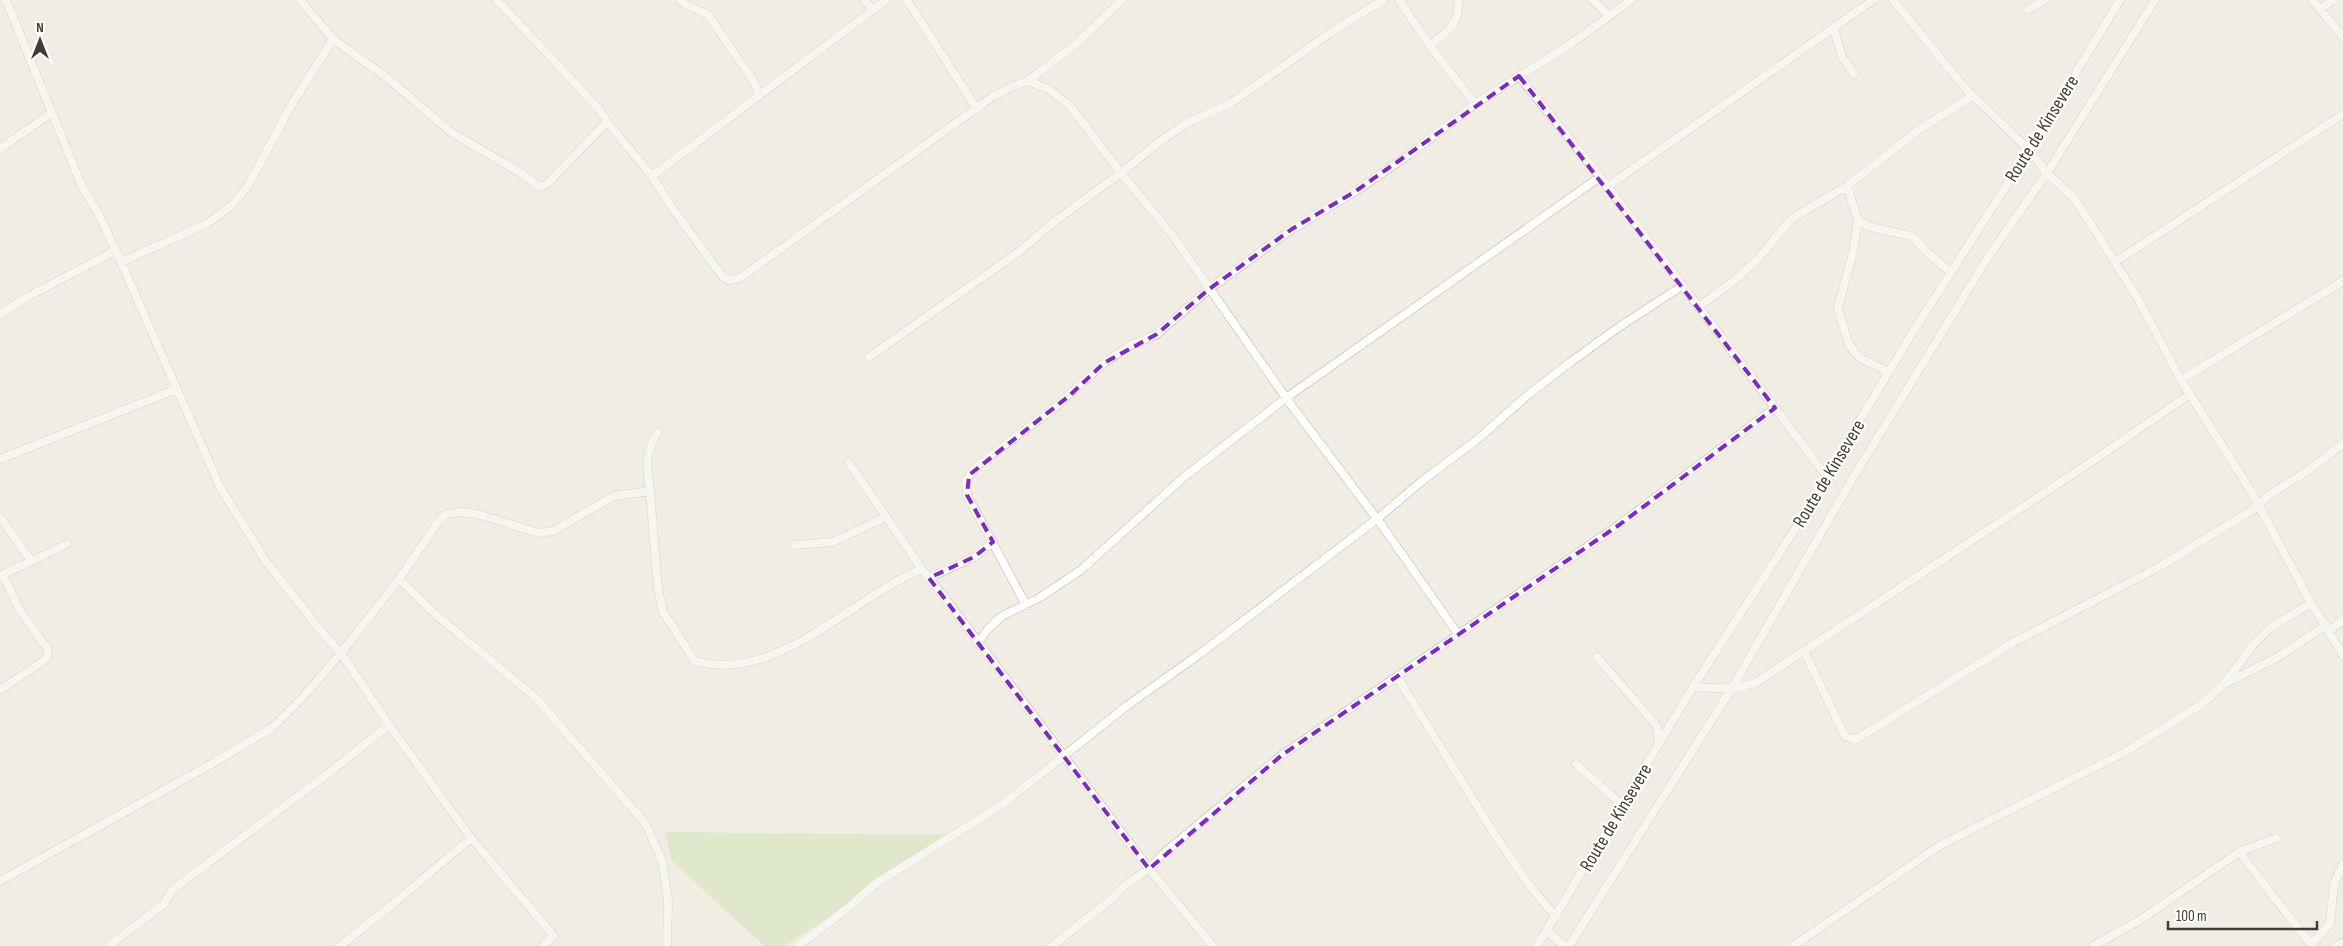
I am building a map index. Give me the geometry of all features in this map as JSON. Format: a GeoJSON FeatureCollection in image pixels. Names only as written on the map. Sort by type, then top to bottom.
{"type":"FeatureCollection","features":[{"type":"Feature","properties":{"kind":"street"},"geometry":{"type":"LineString","coordinates":[[6,0],[81,184],[100,217],[121,262],[220,487],[255,546],[291,595],[341,653],[389,725],[471,838],[554,936],[543,946]]}},
{"type":"Feature","properties":{"kind":"street"},"geometry":{"type":"LineString","coordinates":[[300,0],[333,39],[386,77],[452,132],[540,187],[548,184],[607,122]]}},
{"type":"Feature","properties":{"kind":"street"},"geometry":{"type":"LineString","coordinates":[[497,0],[600,110],[607,122],[652,176],[673,210],[722,277],[736,280],[992,97],[1013,86],[1028,81],[1076,44],[1122,0]]}},
{"type":"Feature","properties":{"kind":"street"},"geometry":{"type":"LineString","coordinates":[[680,0],[687,6],[700,10],[708,16],[759,93]]}},
{"type":"Feature","properties":{"kind":"street"},"geometry":{"type":"LineString","coordinates":[[864,0],[872,10]]}},
{"type":"Feature","properties":{"kind":"street"},"geometry":{"type":"LineString","coordinates":[[652,176],[759,93],[886,0]]}},
{"type":"Feature","properties":{"kind":"street"},"geometry":{"type":"LineString","coordinates":[[907,0],[977,109]]}},
{"type":"Feature","properties":{"kind":"street"},"geometry":{"type":"LineString","coordinates":[[869,357],[955,299],[1020,251],[1055,221],[1121,174],[1159,142],[1185,124],[1231,103],[1330,33],[1383,0]]}},
{"type":"Feature","properties":{"kind":"street"},"geometry":{"type":"LineString","coordinates":[[1399,0],[1430,46],[1475,104]]}},
{"type":"Feature","properties":{"kind":"street"},"geometry":{"type":"LineString","coordinates":[[1593,0],[1609,16]]}},
{"type":"Feature","properties":{"kind":"street"},"geometry":{"type":"LineString","coordinates":[[1026,605],[994,542],[967,495],[966,482],[975,467],[1053,409],[1104,362],[1128,346],[1157,334],[1208,290],[1292,229],[1356,191],[1410,154],[1475,104],[1569,45],[1630,0]]}},
{"type":"Feature","properties":{"kind":"street"},"geometry":{"type":"LineString","coordinates":[[1607,187],[1873,0]]}},
{"type":"Feature","properties":{"kind":"street"},"geometry":{"type":"LineString","coordinates":[[1893,0],[1972,96],[2029,150],[2047,173],[2074,198],[2137,297],[2181,380],[2252,493],[2257,507],[2343,655]]}},
{"type":"Feature","properties":{"kind":"street"},"geometry":{"type":"LineString","coordinates":[[2028,10],[2044,0]]}},
{"type":"Feature","properties":{"kind":"street","name":"Route de Kinsevere"},"geometry":{"type":"LineString","coordinates":[[1537,946],[1693,687],[1828,478],[1889,372],[2029,150],[2118,0]]}},
{"type":"Feature","properties":{"kind":"street"},"geometry":{"type":"LineString","coordinates":[[1569,946],[1732,688],[1851,482],[1983,265],[2047,173],[2155,0]]}},
{"type":"Feature","properties":{"kind":"street"},"geometry":{"type":"LineString","coordinates":[[2312,0],[2343,37]]}},
{"type":"Feature","properties":{"kind":"street"},"geometry":{"type":"LineString","coordinates":[[2320,9],[2334,0]]}},
{"type":"Feature","properties":{"kind":"street"},"geometry":{"type":"LineString","coordinates":[[1430,46],[1452,27],[1459,12],[1458,3]]}},
{"type":"Feature","properties":{"kind":"street"},"geometry":{"type":"LineString","coordinates":[[1834,28],[1842,57],[1854,74]]}},
{"type":"Feature","properties":{"kind":"street"},"geometry":{"type":"LineString","coordinates":[[121,262],[206,224],[231,206],[248,186],[289,109],[333,39]]}},
{"type":"Feature","properties":{"kind":"street"},"geometry":{"type":"LineString","coordinates":[[1519,76],[1600,177],[1828,478]]}},
{"type":"Feature","properties":{"kind":"street"},"geometry":{"type":"LineString","coordinates":[[1028,81],[1050,90],[1070,106],[1121,174],[1173,236],[1208,290],[1377,519],[1458,634]]}},
{"type":"Feature","properties":{"kind":"street"},"geometry":{"type":"LineString","coordinates":[[1698,307],[1757,260],[1786,225],[1796,216],[1847,186],[1920,129],[1972,96]]}},
{"type":"Feature","properties":{"kind":"street"},"geometry":{"type":"LineString","coordinates":[[0,149],[51,113]]}},
{"type":"Feature","properties":{"kind":"street"},"geometry":{"type":"LineString","coordinates":[[2115,262],[2343,114]]}},
{"type":"Feature","properties":{"kind":"street"},"geometry":{"type":"LineString","coordinates":[[978,643],[994,622],[1012,610],[1026,605],[1057,587],[1081,570],[1184,476],[1286,398],[1600,177]]}},
{"type":"Feature","properties":{"kind":"street"},"geometry":{"type":"LineString","coordinates":[[1847,186],[1858,220],[1853,252],[1838,308],[1848,342],[1854,352],[1860,358],[1889,372]]}},
{"type":"Feature","properties":{"kind":"street"},"geometry":{"type":"LineString","coordinates":[[1858,220],[1870,227],[1912,236],[1942,266],[1949,271],[1954,269]]}},
{"type":"Feature","properties":{"kind":"street"},"geometry":{"type":"LineString","coordinates":[[0,314],[29,296],[115,251]]}},
{"type":"Feature","properties":{"kind":"street"},"geometry":{"type":"LineString","coordinates":[[2181,380],[2343,281]]}},
{"type":"Feature","properties":{"kind":"street"},"geometry":{"type":"LineString","coordinates":[[798,946],[848,908],[875,884],[1003,804],[1128,705],[1201,653],[1377,519],[1422,481],[1478,439],[1529,394],[1568,364],[1619,327],[1682,286]]}},
{"type":"Feature","properties":{"kind":"street"},"geometry":{"type":"LineString","coordinates":[[0,459],[177,389]]}},
{"type":"Feature","properties":{"kind":"street"},"geometry":{"type":"LineString","coordinates":[[1693,687],[1746,687],[1757,682],[2097,458],[2190,394]]}},
{"type":"Feature","properties":{"kind":"street"},"geometry":{"type":"LineString","coordinates":[[1052,946],[1113,898],[1124,886],[1150,869],[1164,853],[1282,755],[1373,692],[1398,678],[1458,634],[1619,525],[1775,408]]}},
{"type":"Feature","properties":{"kind":"street"},"geometry":{"type":"LineString","coordinates":[[658,433],[648,448],[646,460],[658,589],[663,612],[695,661],[710,665],[742,662],[786,650],[885,588],[922,569]]}},
{"type":"Feature","properties":{"kind":"street"},"geometry":{"type":"LineString","coordinates":[[1804,651],[1845,736],[1855,740],[2014,642],[2159,567],[2257,507],[2269,495],[2309,470],[2343,444]]}},
{"type":"Feature","properties":{"kind":"street"},"geometry":{"type":"LineString","coordinates":[[849,463],[922,569],[1150,869],[1213,946]]}},
{"type":"Feature","properties":{"kind":"street"},"geometry":{"type":"LineString","coordinates":[[0,881],[257,738],[272,727],[302,698],[341,653],[399,579],[438,522],[447,514],[461,512],[477,514],[539,532],[553,531],[614,496],[650,491]]}},
{"type":"Feature","properties":{"kind":"street"},"geometry":{"type":"LineString","coordinates":[[0,517],[32,562]]}},
{"type":"Feature","properties":{"kind":"street"},"geometry":{"type":"LineString","coordinates":[[795,544],[833,542],[886,517]]}},
{"type":"Feature","properties":{"kind":"street"},"geometry":{"type":"LineString","coordinates":[[929,578],[974,557],[994,542]]}},
{"type":"Feature","properties":{"kind":"street"},"geometry":{"type":"LineString","coordinates":[[0,690],[45,660],[48,654],[47,648],[13,599],[1,575],[67,544]]}},
{"type":"Feature","properties":{"kind":"street"},"geometry":{"type":"LineString","coordinates":[[399,579],[435,614],[535,697],[646,824],[662,861],[668,899],[668,946]]}},
{"type":"Feature","properties":{"kind":"street"},"geometry":{"type":"LineString","coordinates":[[1793,946],[1939,846],[2124,752],[2202,704],[2224,684],[2253,645],[2270,628],[2311,602]]}},
{"type":"Feature","properties":{"kind":"street"},"geometry":{"type":"LineString","coordinates":[[2224,684],[2278,657],[2343,620]]}},
{"type":"Feature","properties":{"kind":"street"},"geometry":{"type":"LineString","coordinates":[[1597,657],[1657,726],[1659,743]]}},
{"type":"Feature","properties":{"kind":"street"},"geometry":{"type":"LineString","coordinates":[[1398,678],[1500,842],[1530,886],[1556,917]]}},
{"type":"Feature","properties":{"kind":"street"},"geometry":{"type":"LineString","coordinates":[[109,946],[164,904],[173,889],[321,779],[389,725]]}},
{"type":"Feature","properties":{"kind":"street"},"geometry":{"type":"LineString","coordinates":[[1576,764],[1622,805]]}},
{"type":"Feature","properties":{"kind":"street"},"geometry":{"type":"LineString","coordinates":[[340,946],[471,838]]}},
{"type":"Feature","properties":{"kind":"street"},"geometry":{"type":"LineString","coordinates":[[2093,946],[2140,920],[2238,852],[2276,838]]}},
{"type":"Feature","properties":{"kind":"street"},"geometry":{"type":"LineString","coordinates":[[2238,852],[2312,945],[2330,924],[2334,884],[2343,865]]}},
{"type":"Feature","properties":{"kind":"street"},"geometry":{"type":"LineString","coordinates":[[1547,930],[1564,946]]}},
{"type":"Feature","properties":{"kind":"street"},"geometry":{"type":"LineString","coordinates":[[2336,946],[2343,942]]}},
{"type":"Feature","properties":{"kind":"highlighted area"},"geometry":{"type":"Polygon","coordinates":[[[1519,76],[1775,408],[1619,525],[1282,755],[1149,869],[929,578],[974,557],[993,542],[967,495],[969,475],[1069,396],[1104,363],[1157,334],[1208,290],[1292,229],[1356,191],[1519,76]]]}},
{"type":"Feature","properties":{"kind":"green space"},"geometry":{"type":"Polygon","coordinates":[[[665,832],[953,835],[785,946],[764,946],[671,860],[665,832]]]}}]}
